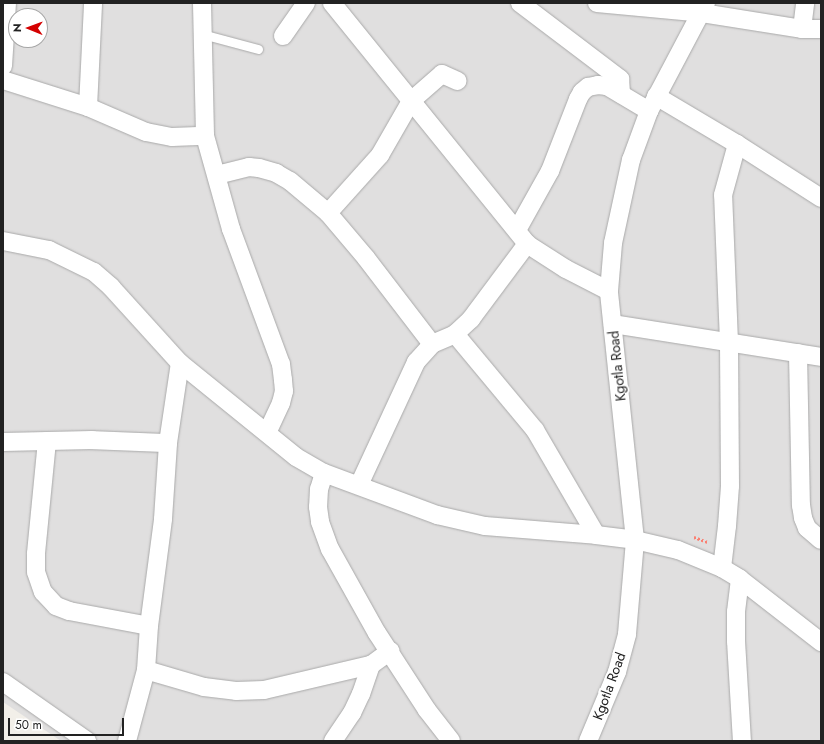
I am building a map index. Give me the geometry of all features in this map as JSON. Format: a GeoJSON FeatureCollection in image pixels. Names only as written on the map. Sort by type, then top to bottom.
{"type":"FeatureCollection","features":[{"type":"Feature","properties":{"kind":"street"},"geometry":{"type":"LineString","coordinates":[[3,66],[7,3]]}},
{"type":"Feature","properties":{"kind":"street"},"geometry":{"type":"LineString","coordinates":[[88,107],[93,3]]}},
{"type":"Feature","properties":{"kind":"street"},"geometry":{"type":"LineString","coordinates":[[202,3],[205,136],[231,229],[281,364],[284,391],[268,433]]}},
{"type":"Feature","properties":{"kind":"street"},"geometry":{"type":"LineString","coordinates":[[283,36],[306,3]]}},
{"type":"Feature","properties":{"kind":"street"},"geometry":{"type":"LineString","coordinates":[[332,3],[522,237],[566,269],[609,291]]}},
{"type":"Feature","properties":{"kind":"street"},"geometry":{"type":"LineString","coordinates":[[520,3],[620,79],[621,94]]}},
{"type":"Feature","properties":{"kind":"street"},"geometry":{"type":"LineString","coordinates":[[597,3],[704,8],[802,28],[821,29]]}},
{"type":"Feature","properties":{"kind":"street"},"geometry":{"type":"LineString","coordinates":[[802,28],[805,3]]}},
{"type":"Feature","properties":{"kind":"street","name":"Kgotla Road"},"geometry":{"type":"LineString","coordinates":[[588,741],[617,672],[627,634],[635,540],[609,291],[613,243],[630,168],[653,104],[704,8]]}},
{"type":"Feature","properties":{"kind":"street"},"geometry":{"type":"LineString","coordinates":[[328,213],[380,155],[411,101],[442,74],[458,81]]}},
{"type":"Feature","properties":{"kind":"street"},"geometry":{"type":"LineString","coordinates":[[3,80],[88,107],[146,132],[172,137],[205,136]]}},
{"type":"Feature","properties":{"kind":"street"},"geometry":{"type":"LineString","coordinates":[[359,485],[409,374],[416,362],[432,344],[455,334],[472,319],[522,237],[578,99],[582,92],[588,87],[598,85],[607,86],[621,94],[653,104],[737,144],[821,198]]}},
{"type":"Feature","properties":{"kind":"street"},"geometry":{"type":"LineString","coordinates":[[722,568],[730,486],[729,342],[723,195],[737,144]]}},
{"type":"Feature","properties":{"kind":"street"},"geometry":{"type":"LineString","coordinates":[[217,175],[249,167],[270,171],[290,181],[328,213],[366,258],[432,344]]}},
{"type":"Feature","properties":{"kind":"street"},"geometry":{"type":"LineString","coordinates":[[3,241],[49,250],[94,272],[111,287],[180,363],[296,457],[324,473],[437,514],[485,526],[596,535],[635,540],[678,550],[722,568],[740,579],[821,642]]}},
{"type":"Feature","properties":{"kind":"street"},"geometry":{"type":"LineString","coordinates":[[613,324],[821,357]]}},
{"type":"Feature","properties":{"kind":"street"},"geometry":{"type":"LineString","coordinates":[[455,334],[535,430],[596,535]]}},
{"type":"Feature","properties":{"kind":"street"},"geometry":{"type":"LineString","coordinates":[[798,353],[800,505],[807,528],[821,540]]}},
{"type":"Feature","properties":{"kind":"street"},"geometry":{"type":"LineString","coordinates":[[127,741],[146,670],[149,626],[163,519],[168,443],[180,363]]}},
{"type":"Feature","properties":{"kind":"street"},"geometry":{"type":"LineString","coordinates":[[3,442],[92,440],[168,443]]}},
{"type":"Feature","properties":{"kind":"street"},"geometry":{"type":"LineString","coordinates":[[47,441],[36,554],[36,572],[43,592],[56,606],[69,612],[149,626]]}},
{"type":"Feature","properties":{"kind":"street"},"geometry":{"type":"LineString","coordinates":[[324,473],[319,489],[318,507],[320,522],[325,537],[377,633],[427,710],[451,741]]}},
{"type":"Feature","properties":{"kind":"street"},"geometry":{"type":"LineString","coordinates":[[740,579],[736,612],[736,641],[742,741]]}},
{"type":"Feature","properties":{"kind":"street"},"geometry":{"type":"LineString","coordinates":[[146,670],[204,687],[236,691],[274,689],[327,674],[371,665],[390,651]]}},
{"type":"Feature","properties":{"kind":"street"},"geometry":{"type":"LineString","coordinates":[[333,741],[352,713],[361,694],[371,665]]}},
{"type":"Feature","properties":{"kind":"street"},"geometry":{"type":"LineString","coordinates":[[3,682],[87,741]]}},
{"type":"Feature","properties":{"kind":"lane"},"geometry":{"type":"LineString","coordinates":[[202,34],[258,49]]}},
{"type":"Feature","properties":{"kind":"path"},"geometry":{"type":"LineString","coordinates":[[690,536],[711,543],[726,534]]}},
{"type":"Feature","properties":{"kind":"shaded area"},"geometry":{"type":"Polygon","coordinates":[[[3,3],[821,3],[821,741],[61,741],[3,702],[3,3]]]}}]}
